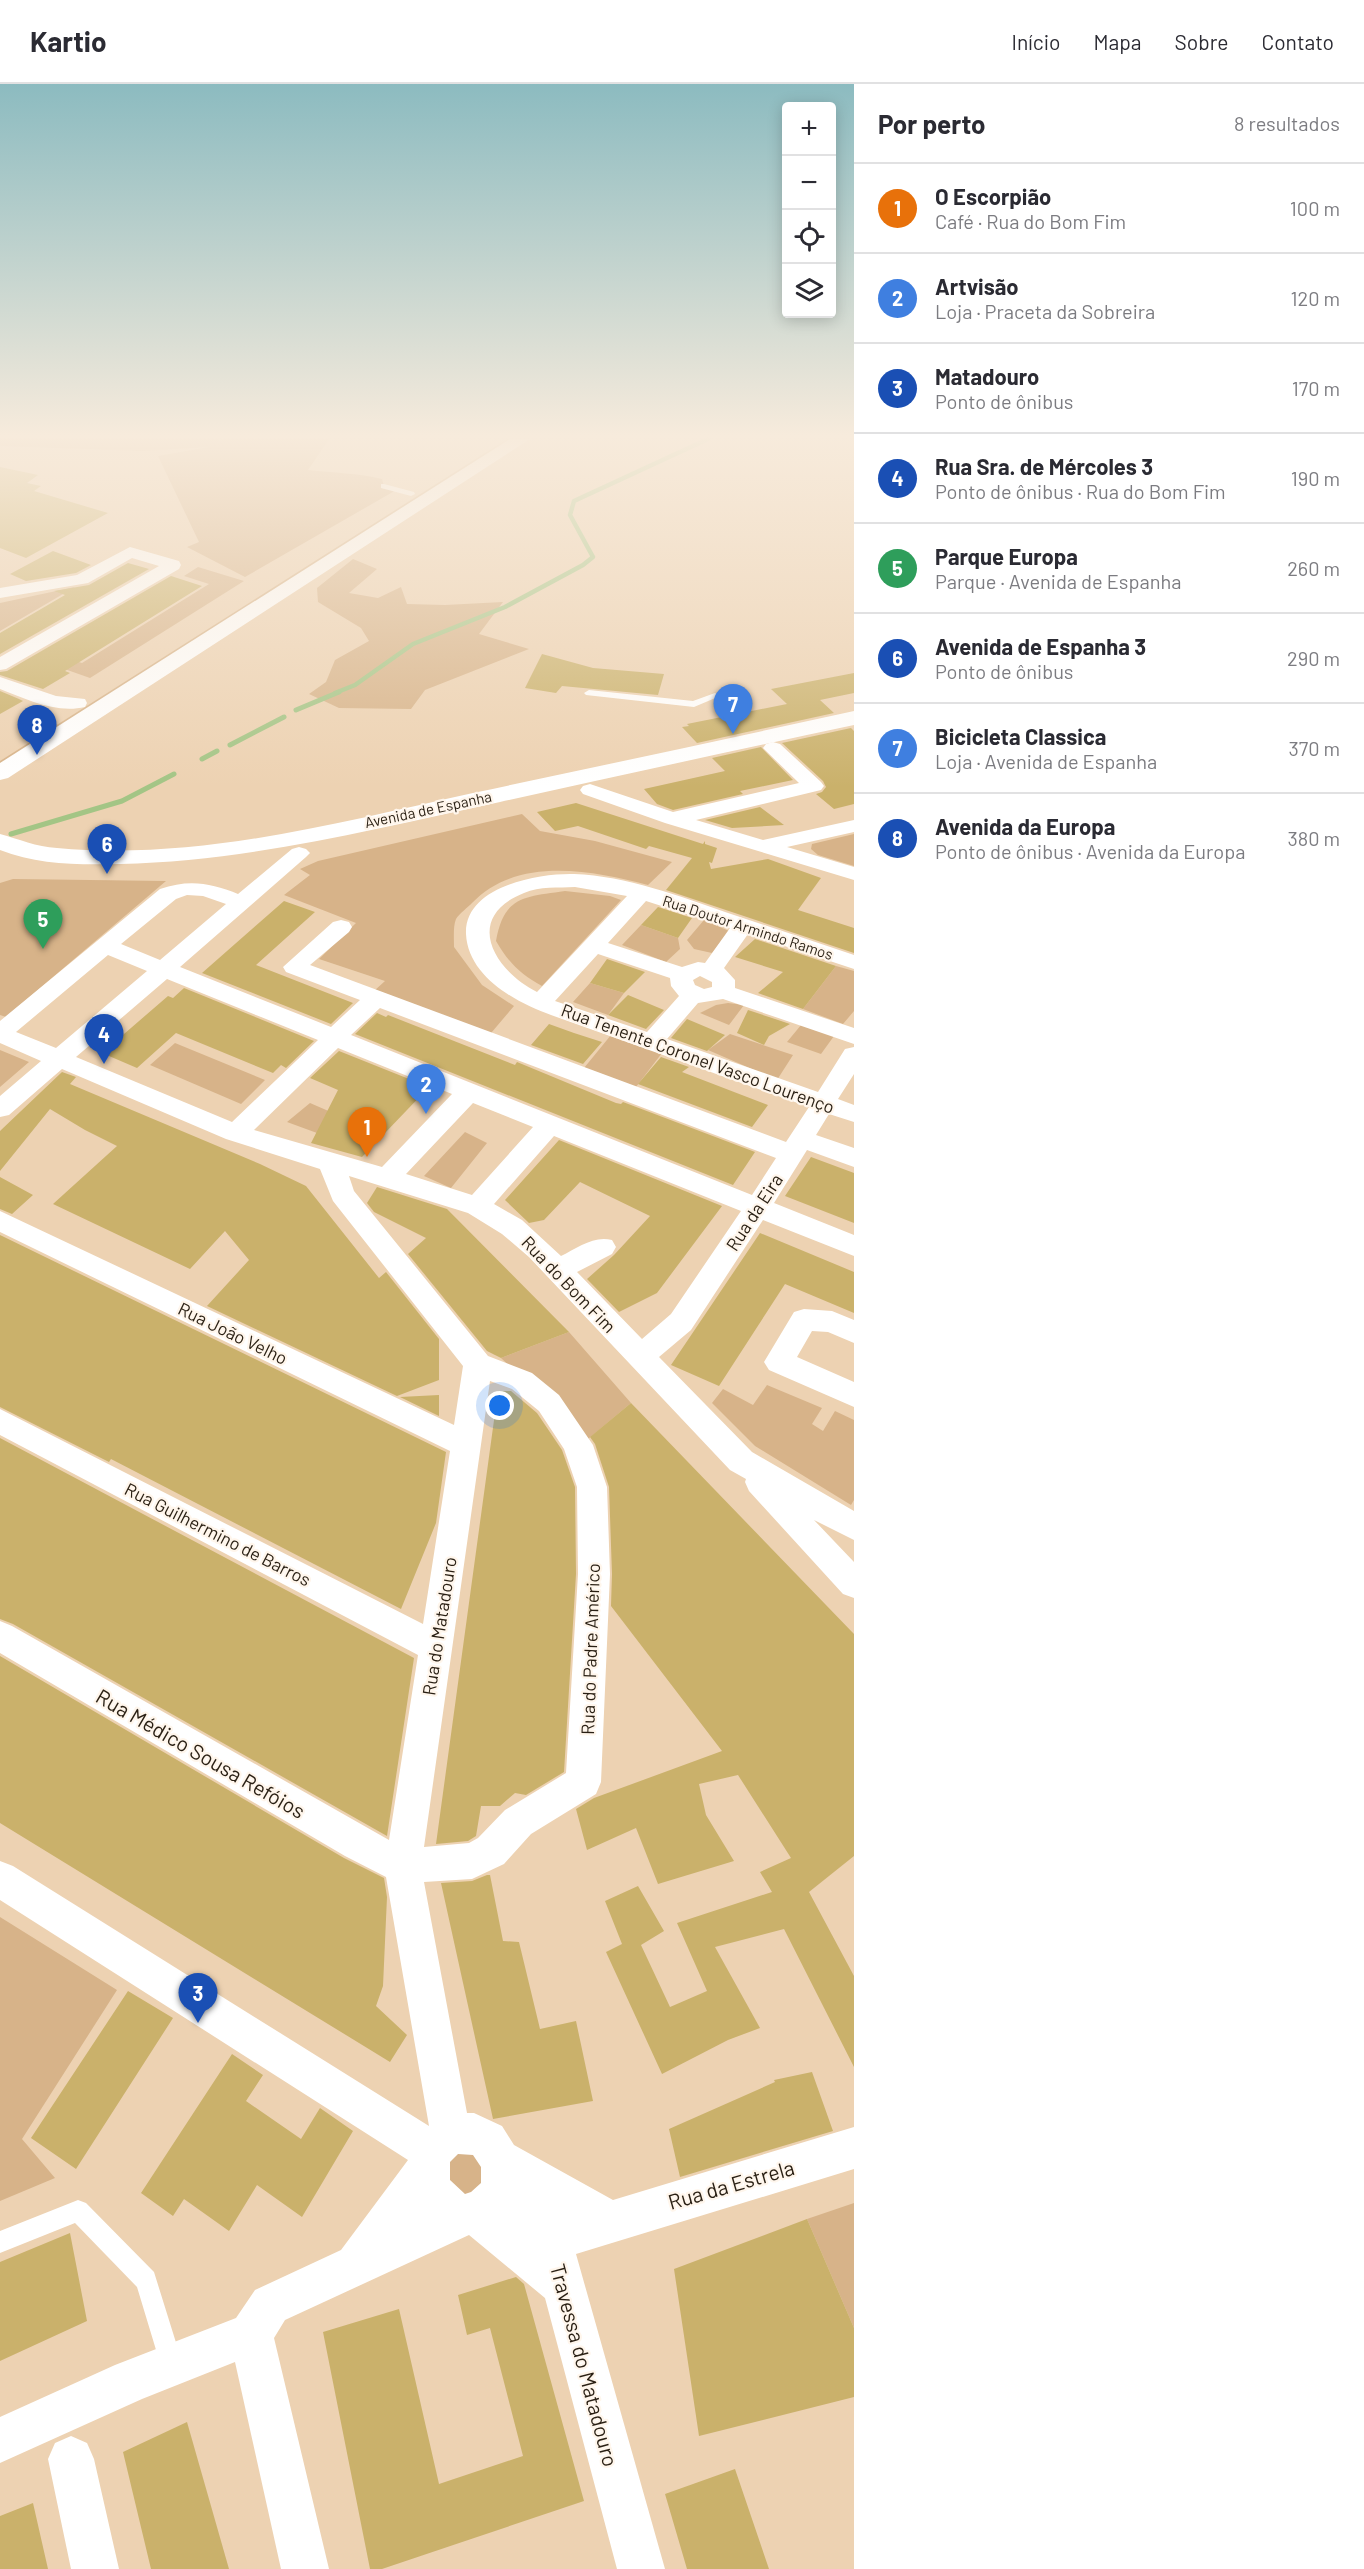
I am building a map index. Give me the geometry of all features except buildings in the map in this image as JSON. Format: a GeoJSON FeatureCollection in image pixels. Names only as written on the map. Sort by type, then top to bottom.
{"type":"FeatureCollection","features":[{"type":"Feature","properties":{"kind":"main road"},"geometry":{"type":"LineString","coordinates":[[0,753],[65,706],[311,555]]}},
{"type":"Feature","properties":{"kind":"main road"},"geometry":{"type":"LineString","coordinates":[[0,773],[341,555]]}},
{"type":"Feature","properties":{"kind":"main road","name":"Avenida de Espanha"},"geometry":{"type":"LineString","coordinates":[[0,842],[29,853],[64,856],[138,856],[216,851],[281,842],[854,718]]}},
{"type":"Feature","properties":{"kind":"main road","name":"Avenida de Espanha"},"geometry":{"type":"LineString","coordinates":[[6,870],[26,867],[165,868],[256,860],[299,853],[854,730]]}},
{"type":"Feature","properties":{"kind":"street"},"geometry":{"type":"LineString","coordinates":[[0,593],[82,579],[125,555]]}},
{"type":"Feature","properties":{"kind":"street"},"geometry":{"type":"LineString","coordinates":[[0,665],[172,565],[140,555]]}},
{"type":"Feature","properties":{"kind":"street"},"geometry":{"type":"LineString","coordinates":[[0,683],[65,706]]}},
{"type":"Feature","properties":{"kind":"street"},"geometry":{"type":"LineString","coordinates":[[672,819],[814,786],[773,748]]}},
{"type":"Feature","properties":{"kind":"street"},"geometry":{"type":"LineString","coordinates":[[590,790],[672,819],[854,874]]}},
{"type":"Feature","properties":{"kind":"street"},"geometry":{"type":"LineString","coordinates":[[762,847],[854,826]]}},
{"type":"Feature","properties":{"kind":"street"},"geometry":{"type":"LineString","coordinates":[[0,1109],[299,853]]}},
{"type":"Feature","properties":{"kind":"street","name":"Rua Doutor Armindo Ramos"},"geometry":{"type":"LineString","coordinates":[[542,1002],[515,990],[487,962],[477,934],[479,921],[486,907],[500,895],[519,886],[549,881],[591,882],[642,892],[854,962]]}},
{"type":"Feature","properties":{"kind":"street"},"geometry":{"type":"LineString","coordinates":[[0,1034],[168,894],[182,888],[200,887],[240,902]]}},
{"type":"Feature","properties":{"kind":"street"},"geometry":{"type":"LineString","coordinates":[[542,1002],[642,892]]}},
{"type":"Feature","properties":{"kind":"street"},"geometry":{"type":"LineString","coordinates":[[594,945],[688,985],[706,997],[717,981],[743,925]]}},
{"type":"Feature","properties":{"kind":"street"},"geometry":{"type":"LineString","coordinates":[[341,927],[294,967],[795,1146],[854,1158]]}},
{"type":"Feature","properties":{"kind":"street"},"geometry":{"type":"LineString","coordinates":[[106,946],[854,1246]]}},
{"type":"Feature","properties":{"kind":"street"},"geometry":{"type":"LineString","coordinates":[[717,981],[854,1036]]}},
{"type":"Feature","properties":{"kind":"street"},"geometry":{"type":"LineString","coordinates":[[651,1043],[688,985]]}},
{"type":"Feature","properties":{"kind":"street"},"geometry":{"type":"LineString","coordinates":[[235,1133],[376,998]]}},
{"type":"Feature","properties":{"kind":"street","name":"Rua Tenente Coronel Vasco Lourenço"},"geometry":{"type":"LineString","coordinates":[[542,1002],[854,1114]]}},
{"type":"Feature","properties":{"kind":"street","name":"Rua do Bom Fim"},"geometry":{"type":"LineString","coordinates":[[0,1034],[235,1133],[477,1206],[512,1227],[539,1250],[741,1461],[854,1527]]}},
{"type":"Feature","properties":{"kind":"street","name":"Rua da Eira"},"geometry":{"type":"LineString","coordinates":[[640,1357],[681,1322],[854,1055]]}},
{"type":"Feature","properties":{"kind":"street"},"geometry":{"type":"LineString","coordinates":[[387,1177],[470,1091]]}},
{"type":"Feature","properties":{"kind":"street"},"geometry":{"type":"LineString","coordinates":[[477,1206],[551,1123]]}},
{"type":"Feature","properties":{"kind":"street"},"geometry":{"type":"LineString","coordinates":[[331,1163],[342,1194],[478,1364]]}},
{"type":"Feature","properties":{"kind":"street","name":"Rua João Velho"},"geometry":{"type":"LineString","coordinates":[[0,1221],[467,1445]]}},
{"type":"Feature","properties":{"kind":"street"},"geometry":{"type":"LineString","coordinates":[[558,1270],[602,1247]]}},
{"type":"Feature","properties":{"kind":"street"},"geometry":{"type":"LineString","coordinates":[[854,1332],[832,1322],[804,1320],[779,1362],[854,1395]]}},
{"type":"Feature","properties":{"kind":"street","name":"Rua do Matadouro"},"geometry":{"type":"LineString","coordinates":[[437,2151],[403,1866],[478,1364]]}},
{"type":"Feature","properties":{"kind":"street","name":"Rua do Padre Américo"},"geometry":{"type":"LineString","coordinates":[[403,1866],[472,1861],[491,1851],[518,1822],[583,1782],[594,1574],[592,1487],[578,1445],[549,1403],[522,1381],[478,1364]]}},
{"type":"Feature","properties":{"kind":"street","name":"Rua Guilhermino de Barros"},"geometry":{"type":"LineString","coordinates":[[0,1421],[435,1647]]}},
{"type":"Feature","properties":{"kind":"street"},"geometry":{"type":"LineString","coordinates":[[741,1461],[854,1584]]}},
{"type":"Feature","properties":{"kind":"street","name":"Rua Médico Sousa Refóios"},"geometry":{"type":"LineString","coordinates":[[0,1636],[358,1844],[403,1866]]}},
{"type":"Feature","properties":{"kind":"street"},"geometry":{"type":"LineString","coordinates":[[0,1879],[437,2151]]}},
{"type":"Feature","properties":{"kind":"street"},"geometry":{"type":"LineString","coordinates":[[0,2440],[171,2365],[251,2334],[270,2305],[488,2208],[497,2198],[502,2167],[498,2152],[484,2138],[473,2133],[462,2132],[437,2151],[356,2266]]}},
{"type":"Feature","properties":{"kind":"street","name":"Rua da Estrela"},"geometry":{"type":"LineString","coordinates":[[551,2240],[854,2148]]}},
{"type":"Feature","properties":{"kind":"street"},"geometry":{"type":"LineString","coordinates":[[437,2151],[430,2186],[438,2201],[453,2213],[471,2215],[562,2284]]}},
{"type":"Feature","properties":{"kind":"street"},"geometry":{"type":"LineString","coordinates":[[502,2167],[608,2221]]}},
{"type":"Feature","properties":{"kind":"street","name":"Travessa do Matadouro"},"geometry":{"type":"LineString","coordinates":[[502,2167],[551,2240],[641,2569]]}},
{"type":"Feature","properties":{"kind":"street"},"geometry":{"type":"LineString","coordinates":[[251,2334],[305,2569]]}},
{"type":"Feature","properties":{"kind":"street"},"geometry":{"type":"LineString","coordinates":[[71,2459],[95,2569]]}},
{"type":"Feature","properties":{"kind":"lane"},"geometry":{"type":"LineString","coordinates":[[589,693],[694,704],[716,696]]}},
{"type":"Feature","properties":{"kind":"lane"},"geometry":{"type":"LineString","coordinates":[[0,2242],[78,2211],[146,2280],[171,2365]]}},
{"type":"Feature","properties":{"kind":"shaded area"},"geometry":{"type":"Polygon","coordinates":[[[202,555],[283,555],[245,577],[202,555]]]}},
{"type":"Feature","properties":{"kind":"shaded area"},"geometry":{"type":"Polygon","coordinates":[[[324,555],[331,555],[0,764],[0,761],[324,555]]]}},
{"type":"Feature","properties":{"kind":"shaded area"},"geometry":{"type":"Polygon","coordinates":[[[353,559],[377,569],[349,593],[378,598],[401,587],[407,604],[503,602],[479,634],[529,649],[425,690],[411,709],[339,708],[309,694],[326,682],[335,660],[369,641],[361,628],[318,602],[317,588],[353,559]]]}},
{"type":"Feature","properties":{"kind":"shaded area"},"geometry":{"type":"Polygon","coordinates":[[[198,567],[244,581],[90,678],[39,660],[51,653],[82,663],[209,584],[184,576],[198,567]]]}},
{"type":"Feature","properties":{"kind":"shaded area"},"geometry":{"type":"Polygon","coordinates":[[[75,587],[0,631],[0,603],[75,587]]]}},
{"type":"Feature","properties":{"kind":"shaded area"},"geometry":{"type":"Polygon","coordinates":[[[522,814],[540,831],[595,841],[672,862],[648,885],[579,872],[532,873],[510,878],[490,888],[461,913],[455,922],[454,947],[482,985],[514,1006],[486,1039],[374,991],[385,981],[319,959],[356,923],[284,895],[310,875],[300,869],[318,861],[522,814]]]}},
{"type":"Feature","properties":{"kind":"shaded area"},"geometry":{"type":"Polygon","coordinates":[[[854,834],[854,866],[818,855],[811,849],[812,844],[854,834]]]}},
{"type":"Feature","properties":{"kind":"shaded area"},"geometry":{"type":"Polygon","coordinates":[[[13,879],[166,881],[6,1017],[0,1015],[0,883],[13,879]]]}},
{"type":"Feature","properties":{"kind":"shaded area"},"geometry":{"type":"Polygon","coordinates":[[[565,891],[610,896],[621,900],[542,986],[521,972],[496,941],[504,915],[518,901],[565,891]]]}},
{"type":"Feature","properties":{"kind":"shaded area"},"geometry":{"type":"Polygon","coordinates":[[[704,920],[729,931],[712,953],[694,949],[687,940],[704,920]]]}},
{"type":"Feature","properties":{"kind":"shaded area"},"geometry":{"type":"Polygon","coordinates":[[[641,925],[678,938],[680,949],[666,962],[622,945],[641,925]]]}},
{"type":"Feature","properties":{"kind":"shaded area"},"geometry":{"type":"Polygon","coordinates":[[[836,966],[854,971],[854,1011],[843,1024],[803,1009],[836,966]]]}},
{"type":"Feature","properties":{"kind":"shaded area"},"geometry":{"type":"Polygon","coordinates":[[[590,983],[624,993],[608,1015],[573,1002],[590,983]]]}},
{"type":"Feature","properties":{"kind":"shaded area"},"geometry":{"type":"Polygon","coordinates":[[[728,1003],[744,1005],[729,1025],[700,1013],[716,1005],[728,1003]]]}},
{"type":"Feature","properties":{"kind":"shaded area"},"geometry":{"type":"Polygon","coordinates":[[[801,1025],[834,1036],[821,1054],[787,1042],[801,1025]]]}},
{"type":"Feature","properties":{"kind":"shaded area"},"geometry":{"type":"Polygon","coordinates":[[[730,1034],[793,1055],[777,1080],[708,1050],[730,1034]]]}},
{"type":"Feature","properties":{"kind":"shaded area"},"geometry":{"type":"Polygon","coordinates":[[[611,1035],[662,1053],[636,1087],[584,1068],[611,1035]]]}},
{"type":"Feature","properties":{"kind":"shaded area"},"geometry":{"type":"Polygon","coordinates":[[[175,1043],[265,1080],[241,1104],[150,1065],[175,1043]]]}},
{"type":"Feature","properties":{"kind":"shaded area"},"geometry":{"type":"Polygon","coordinates":[[[0,1050],[29,1062],[0,1087],[0,1050]]]}},
{"type":"Feature","properties":{"kind":"shaded area"},"geometry":{"type":"Polygon","coordinates":[[[310,1103],[340,1116],[317,1133],[287,1122],[310,1103]]]}},
{"type":"Feature","properties":{"kind":"shaded area"},"geometry":{"type":"Polygon","coordinates":[[[465,1132],[487,1143],[451,1188],[424,1176],[465,1132]]]}},
{"type":"Feature","properties":{"kind":"shaded area"},"geometry":{"type":"Polygon","coordinates":[[[569,1332],[631,1403],[588,1439],[501,1358],[569,1332]]]}},
{"type":"Feature","properties":{"kind":"shaded area"},"geometry":{"type":"Polygon","coordinates":[[[767,1385],[822,1408],[812,1424],[823,1431],[835,1411],[854,1420],[854,1500],[851,1505],[755,1446],[712,1403],[723,1389],[753,1405],[767,1385]]]}},
{"type":"Feature","properties":{"kind":"shaded area"},"geometry":{"type":"Polygon","coordinates":[[[0,1917],[117,1990],[22,2139],[55,2178],[0,2201],[0,1917]]]}},
{"type":"Feature","properties":{"kind":"shaded area"},"geometry":{"type":"Polygon","coordinates":[[[462,2149],[481,2158],[486,2180],[472,2197],[449,2193],[444,2161],[462,2149]]]}},
{"type":"Feature","properties":{"kind":"shaded area"},"geometry":{"type":"Polygon","coordinates":[[[854,2203],[854,2328],[807,2219],[854,2203]]]}},
{"type":"Feature","properties":{"kind":"waterway"},"geometry":{"type":"LineString","coordinates":[[335,693],[355,685],[413,644],[505,607],[583,565],[593,557],[592,555]]}},
{"type":"Feature","properties":{"kind":"waterway"},"geometry":{"type":"LineString","coordinates":[[296,710],[339,692]]}},
{"type":"Feature","properties":{"kind":"waterway"},"geometry":{"type":"LineString","coordinates":[[230,745],[284,717]]}},
{"type":"Feature","properties":{"kind":"waterway"},"geometry":{"type":"LineString","coordinates":[[202,759],[217,751]]}},
{"type":"Feature","properties":{"kind":"waterway"},"geometry":{"type":"LineString","coordinates":[[11,834],[122,801],[174,774]]}},
{"type":"Feature","properties":{"kind":"place","name":"Bicicleta Classica"},"geometry":{"type":"Point","coordinates":[733,734]}},
{"type":"Feature","properties":{"kind":"place","name":"Avenida da Europa"},"geometry":{"type":"Point","coordinates":[37,755]}},
{"type":"Feature","properties":{"kind":"place","name":"Avenida de Espanha 3"},"geometry":{"type":"Point","coordinates":[107,874]}},
{"type":"Feature","properties":{"kind":"place","name":"Parque Europa"},"geometry":{"type":"Point","coordinates":[43,949]}},
{"type":"Feature","properties":{"kind":"place","name":"Rua Sra. de Mércoles 3"},"geometry":{"type":"Point","coordinates":[104,1064]}},
{"type":"Feature","properties":{"kind":"place","name":"Artvisão"},"geometry":{"type":"Point","coordinates":[426,1114]}},
{"type":"Feature","properties":{"kind":"place","name":"O Escorpião"},"geometry":{"type":"Point","coordinates":[367,1157]}},
{"type":"Feature","properties":{"kind":"place","name":"Matadouro"},"geometry":{"type":"Point","coordinates":[198,2023]}}]}
